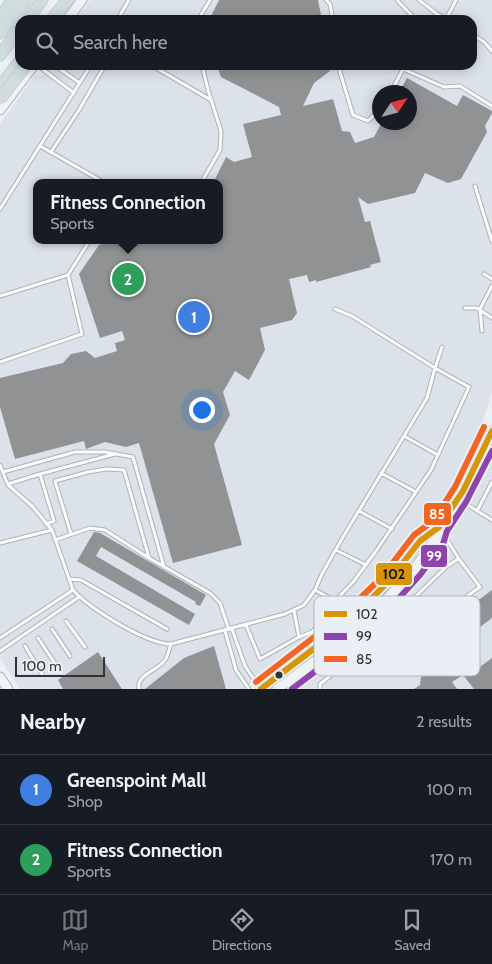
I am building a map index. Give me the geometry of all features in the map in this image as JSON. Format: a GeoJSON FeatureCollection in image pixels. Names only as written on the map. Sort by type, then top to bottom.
{"type":"FeatureCollection","features":[{"type":"Feature","properties":{"kind":"highway"},"geometry":{"type":"LineString","coordinates":[[0,17],[13,0]]}},
{"type":"Feature","properties":{"kind":"highway"},"geometry":{"type":"LineString","coordinates":[[0,33],[25,0]]}},
{"type":"Feature","properties":{"kind":"highway"},"geometry":{"type":"LineString","coordinates":[[30,15],[42,0]]}},
{"type":"Feature","properties":{"kind":"highway"},"geometry":{"type":"LineString","coordinates":[[54,15],[61,0]]}},
{"type":"Feature","properties":{"kind":"highway"},"geometry":{"type":"LineString","coordinates":[[55,15],[67,0]]}},
{"type":"Feature","properties":{"kind":"highway"},"geometry":{"type":"LineString","coordinates":[[62,15],[72,0]]}},
{"type":"Feature","properties":{"kind":"highway"},"geometry":{"type":"LineString","coordinates":[[0,55],[15,36]]}},
{"type":"Feature","properties":{"kind":"highway"},"geometry":{"type":"LineString","coordinates":[[0,87],[15,68]]}},
{"type":"Feature","properties":{"kind":"highway"},"geometry":{"type":"LineString","coordinates":[[0,99],[21,70]]}},
{"type":"Feature","properties":{"kind":"highway"},"geometry":{"type":"LineString","coordinates":[[0,108],[22,70]]}},
{"type":"Feature","properties":{"kind":"street"},"geometry":{"type":"LineString","coordinates":[[71,15],[82,0]]}},
{"type":"Feature","properties":{"kind":"street"},"geometry":{"type":"LineString","coordinates":[[0,108],[31,70]]}},
{"type":"Feature","properties":{"kind":"street"},"geometry":{"type":"LineString","coordinates":[[389,596],[414,568],[435,540],[439,527],[458,498],[491,437]]}},
{"type":"Feature","properties":{"kind":"street"},"geometry":{"type":"LineString","coordinates":[[374,596],[425,535],[439,527]]}},
{"type":"Feature","properties":{"kind":"street"},"geometry":{"type":"LineString","coordinates":[[261,689],[314,649]]}},
{"type":"Feature","properties":{"kind":"street"},"geometry":{"type":"LineString","coordinates":[[277,689],[314,661]]}},
{"type":"Feature","properties":{"kind":"street"},"geometry":{"type":"LineString","coordinates":[[0,677],[8,689]]}},
{"type":"Feature","properties":{"kind":"lane"},"geometry":{"type":"LineString","coordinates":[[120,15],[129,0]]}},
{"type":"Feature","properties":{"kind":"lane"},"geometry":{"type":"LineString","coordinates":[[201,15],[210,0]]}},
{"type":"Feature","properties":{"kind":"lane"},"geometry":{"type":"LineString","coordinates":[[326,0],[330,4],[332,15]]}},
{"type":"Feature","properties":{"kind":"lane"},"geometry":{"type":"LineString","coordinates":[[330,4],[332,0]]}},
{"type":"Feature","properties":{"kind":"lane"},"geometry":{"type":"LineString","coordinates":[[397,0],[411,15]]}},
{"type":"Feature","properties":{"kind":"lane"},"geometry":{"type":"LineString","coordinates":[[419,0],[437,14]]}},
{"type":"Feature","properties":{"kind":"lane"},"geometry":{"type":"LineString","coordinates":[[449,15],[456,0]]}},
{"type":"Feature","properties":{"kind":"lane"},"geometry":{"type":"LineString","coordinates":[[477,37],[492,51]]}},
{"type":"Feature","properties":{"kind":"lane"},"geometry":{"type":"LineString","coordinates":[[42,70],[74,93]]}},
{"type":"Feature","properties":{"kind":"lane"},"geometry":{"type":"LineString","coordinates":[[61,70],[80,83]]}},
{"type":"Feature","properties":{"kind":"lane"},"geometry":{"type":"LineString","coordinates":[[0,209],[88,70]]}},
{"type":"Feature","properties":{"kind":"lane"},"geometry":{"type":"LineString","coordinates":[[51,152],[103,70]]}},
{"type":"Feature","properties":{"kind":"lane"},"geometry":{"type":"LineString","coordinates":[[160,70],[211,100]]}},
{"type":"Feature","properties":{"kind":"lane"},"geometry":{"type":"LineString","coordinates":[[203,70],[221,131],[220,150],[203,179]]}},
{"type":"Feature","properties":{"kind":"lane"},"geometry":{"type":"LineString","coordinates":[[340,70],[353,115],[368,121],[372,117]]}},
{"type":"Feature","properties":{"kind":"lane"},"geometry":{"type":"LineString","coordinates":[[395,85],[402,70]]}},
{"type":"Feature","properties":{"kind":"lane"},"geometry":{"type":"LineString","coordinates":[[405,70],[444,87],[460,86],[492,106]]}},
{"type":"Feature","properties":{"kind":"lane"},"geometry":{"type":"LineString","coordinates":[[40,146],[98,179]]}},
{"type":"Feature","properties":{"kind":"lane"},"geometry":{"type":"LineString","coordinates":[[475,186],[492,241]]}},
{"type":"Feature","properties":{"kind":"lane"},"geometry":{"type":"LineString","coordinates":[[0,296],[68,275],[87,244]]}},
{"type":"Feature","properties":{"kind":"lane"},"geometry":{"type":"LineString","coordinates":[[484,274],[492,279]]}},
{"type":"Feature","properties":{"kind":"lane"},"geometry":{"type":"LineString","coordinates":[[0,362],[82,334],[68,275]]}},
{"type":"Feature","properties":{"kind":"lane"},"geometry":{"type":"LineString","coordinates":[[482,331],[480,309],[492,286]]}},
{"type":"Feature","properties":{"kind":"lane"},"geometry":{"type":"LineString","coordinates":[[464,308],[480,309],[492,318]]}},
{"type":"Feature","properties":{"kind":"lane"},"geometry":{"type":"LineString","coordinates":[[335,309],[352,316],[469,387],[431,470],[366,565],[340,596]]}},
{"type":"Feature","properties":{"kind":"lane"},"geometry":{"type":"LineString","coordinates":[[0,465],[8,485],[32,506],[52,530],[72,590],[79,597],[100,612],[146,638],[165,644],[229,630],[285,614],[304,605],[315,590],[336,550],[427,398],[442,347]]}},
{"type":"Feature","properties":{"kind":"lane"},"geometry":{"type":"LineString","coordinates":[[404,436],[438,455]]}},
{"type":"Feature","properties":{"kind":"lane"},"geometry":{"type":"LineString","coordinates":[[2,472],[75,452],[105,452],[132,457],[164,567]]}},
{"type":"Feature","properties":{"kind":"lane"},"geometry":{"type":"LineString","coordinates":[[8,485],[40,474],[116,454]]}},
{"type":"Feature","properties":{"kind":"lane"},"geometry":{"type":"LineString","coordinates":[[71,534],[55,481],[106,469],[124,470],[149,558]]}},
{"type":"Feature","properties":{"kind":"lane"},"geometry":{"type":"LineString","coordinates":[[381,473],[416,492]]}},
{"type":"Feature","properties":{"kind":"lane"},"geometry":{"type":"LineString","coordinates":[[40,474],[54,521],[46,524]]}},
{"type":"Feature","properties":{"kind":"lane"},"geometry":{"type":"LineString","coordinates":[[477,511],[492,482]]}},
{"type":"Feature","properties":{"kind":"lane"},"geometry":{"type":"LineString","coordinates":[[458,498],[492,520]]}},
{"type":"Feature","properties":{"kind":"lane"},"geometry":{"type":"LineString","coordinates":[[359,511],[392,529]]}},
{"type":"Feature","properties":{"kind":"lane"},"geometry":{"type":"LineString","coordinates":[[439,527],[459,559],[480,587],[467,596]]}},
{"type":"Feature","properties":{"kind":"lane"},"geometry":{"type":"LineString","coordinates":[[55,540],[90,528],[105,530],[210,593],[220,603],[229,630],[245,666],[261,689]]}},
{"type":"Feature","properties":{"kind":"lane"},"geometry":{"type":"LineString","coordinates":[[0,543],[52,530]]}},
{"type":"Feature","properties":{"kind":"lane"},"geometry":{"type":"LineString","coordinates":[[336,550],[366,565]]}},
{"type":"Feature","properties":{"kind":"lane"},"geometry":{"type":"LineString","coordinates":[[416,596],[446,567],[459,559]]}},
{"type":"Feature","properties":{"kind":"lane"},"geometry":{"type":"LineString","coordinates":[[69,579],[81,580],[167,629]]}},
{"type":"Feature","properties":{"kind":"lane"},"geometry":{"type":"LineString","coordinates":[[0,638],[72,590]]}},
{"type":"Feature","properties":{"kind":"lane"},"geometry":{"type":"LineString","coordinates":[[315,590],[326,596]]}},
{"type":"Feature","properties":{"kind":"lane"},"geometry":{"type":"LineString","coordinates":[[0,651],[79,597]]}},
{"type":"Feature","properties":{"kind":"lane"},"geometry":{"type":"LineString","coordinates":[[294,610],[299,637]]}},
{"type":"Feature","properties":{"kind":"lane"},"geometry":{"type":"LineString","coordinates":[[66,621],[85,648]]}},
{"type":"Feature","properties":{"kind":"lane"},"geometry":{"type":"LineString","coordinates":[[246,625],[260,659],[314,630]]}},
{"type":"Feature","properties":{"kind":"lane"},"geometry":{"type":"LineString","coordinates":[[52,629],[70,656]]}},
{"type":"Feature","properties":{"kind":"lane"},"geometry":{"type":"LineString","coordinates":[[229,630],[236,670],[249,689]]}},
{"type":"Feature","properties":{"kind":"lane"},"geometry":{"type":"LineString","coordinates":[[38,638],[56,666]]}},
{"type":"Feature","properties":{"kind":"lane"},"geometry":{"type":"LineString","coordinates":[[139,689],[139,680],[165,661],[171,644]]}},
{"type":"Feature","properties":{"kind":"lane"},"geometry":{"type":"LineString","coordinates":[[25,646],[42,674]]}},
{"type":"Feature","properties":{"kind":"lane"},"geometry":{"type":"LineString","coordinates":[[320,689],[320,684],[330,676]]}},
{"type":"Feature","properties":{"kind":"shaded area"},"geometry":{"type":"Polygon","coordinates":[[[90,0],[492,0],[492,392],[483,421],[465,460],[441,504],[416,541],[366,596],[314,596],[314,642],[271,676],[260,676],[245,689],[20,689],[1,660],[0,124],[35,75],[42,76],[46,70],[477,70],[477,15],[79,15],[90,0]]]}},
{"type":"Feature","properties":{"kind":"shaded area"},"geometry":{"type":"Polygon","coordinates":[[[492,455],[492,689],[289,689],[314,669],[314,676],[480,676],[480,596],[398,596],[449,535],[492,455]]]}},
{"type":"Feature","properties":{"kind":"building"},"geometry":{"type":"Polygon","coordinates":[[[219,0],[318,0],[321,15],[212,15],[219,0]]]}},
{"type":"Feature","properties":{"kind":"building"},"geometry":{"type":"Polygon","coordinates":[[[219,70],[330,70],[314,83],[303,106],[333,99],[342,131],[350,132],[355,143],[374,137],[378,130],[417,130],[417,85],[403,85],[407,78],[457,106],[463,95],[492,111],[492,113],[485,126],[487,132],[461,179],[448,183],[425,173],[415,193],[368,204],[358,197],[365,222],[370,221],[381,262],[370,265],[371,267],[316,282],[316,280],[309,282],[307,275],[289,279],[297,313],[292,320],[260,328],[265,350],[249,380],[235,371],[223,392],[230,415],[214,444],[242,545],[173,563],[139,443],[126,447],[105,442],[86,449],[84,441],[15,459],[0,407],[0,378],[63,363],[71,354],[86,351],[95,358],[117,351],[115,343],[125,340],[122,331],[100,338],[79,274],[99,245],[103,244],[223,244],[223,179],[215,179],[226,157],[234,162],[252,157],[243,124],[281,115],[279,107],[221,77],[219,70]]]}},
{"type":"Feature","properties":{"kind":"building"},"geometry":{"type":"Polygon","coordinates":[[[94,532],[100,533],[206,595],[200,606],[195,604],[196,602],[101,547],[96,556],[195,614],[189,625],[77,561],[94,532]]]}},
{"type":"Feature","properties":{"kind":"building"},"geometry":{"type":"Polygon","coordinates":[[[492,590],[492,618],[480,627],[480,599],[492,590]]]}},
{"type":"Feature","properties":{"kind":"building"},"geometry":{"type":"Polygon","coordinates":[[[214,646],[226,689],[145,689],[184,658],[214,646]]]}},
{"type":"Feature","properties":{"kind":"building"},"geometry":{"type":"Polygon","coordinates":[[[98,652],[122,689],[63,689],[58,680],[98,652]]]}},
{"type":"Feature","properties":{"kind":"building"},"geometry":{"type":"Polygon","coordinates":[[[492,658],[492,689],[474,689],[464,676],[480,676],[480,667],[492,658]]]}},
{"type":"Feature","properties":{"kind":"building"},"geometry":{"type":"Polygon","coordinates":[[[461,676],[452,682],[457,689],[414,689],[420,685],[421,677],[461,676]]]}},
{"type":"Feature","properties":{"kind":"transit line","name":"85"},"geometry":{"type":"LineString","coordinates":[[362,596],[381,578],[414,535],[433,521],[455,487],[484,427]]}},
{"type":"Feature","properties":{"kind":"transit line","name":"102"},"geometry":{"type":"LineString","coordinates":[[374,596],[387,583],[420,541],[439,527],[463,491],[492,431]]}},
{"type":"Feature","properties":{"kind":"transit line","name":"99"},"geometry":{"type":"LineString","coordinates":[[401,596],[420,575],[443,544],[447,531],[466,502],[492,451]]}},
{"type":"Feature","properties":{"kind":"transit line","name":"85"},"geometry":{"type":"LineString","coordinates":[[256,682],[314,637]]}},
{"type":"Feature","properties":{"kind":"transit line","name":"102"},"geometry":{"type":"LineString","coordinates":[[261,689],[314,649]]}},
{"type":"Feature","properties":{"kind":"transit line","name":"99"},"geometry":{"type":"LineString","coordinates":[[292,689],[314,672]]}},
{"type":"Feature","properties":{"kind":"place","name":"Fitness Connection"},"geometry":{"type":"Point","coordinates":[128,279]}},
{"type":"Feature","properties":{"kind":"place","name":"Greenspoint Mall"},"geometry":{"type":"Point","coordinates":[194,317]}}]}
